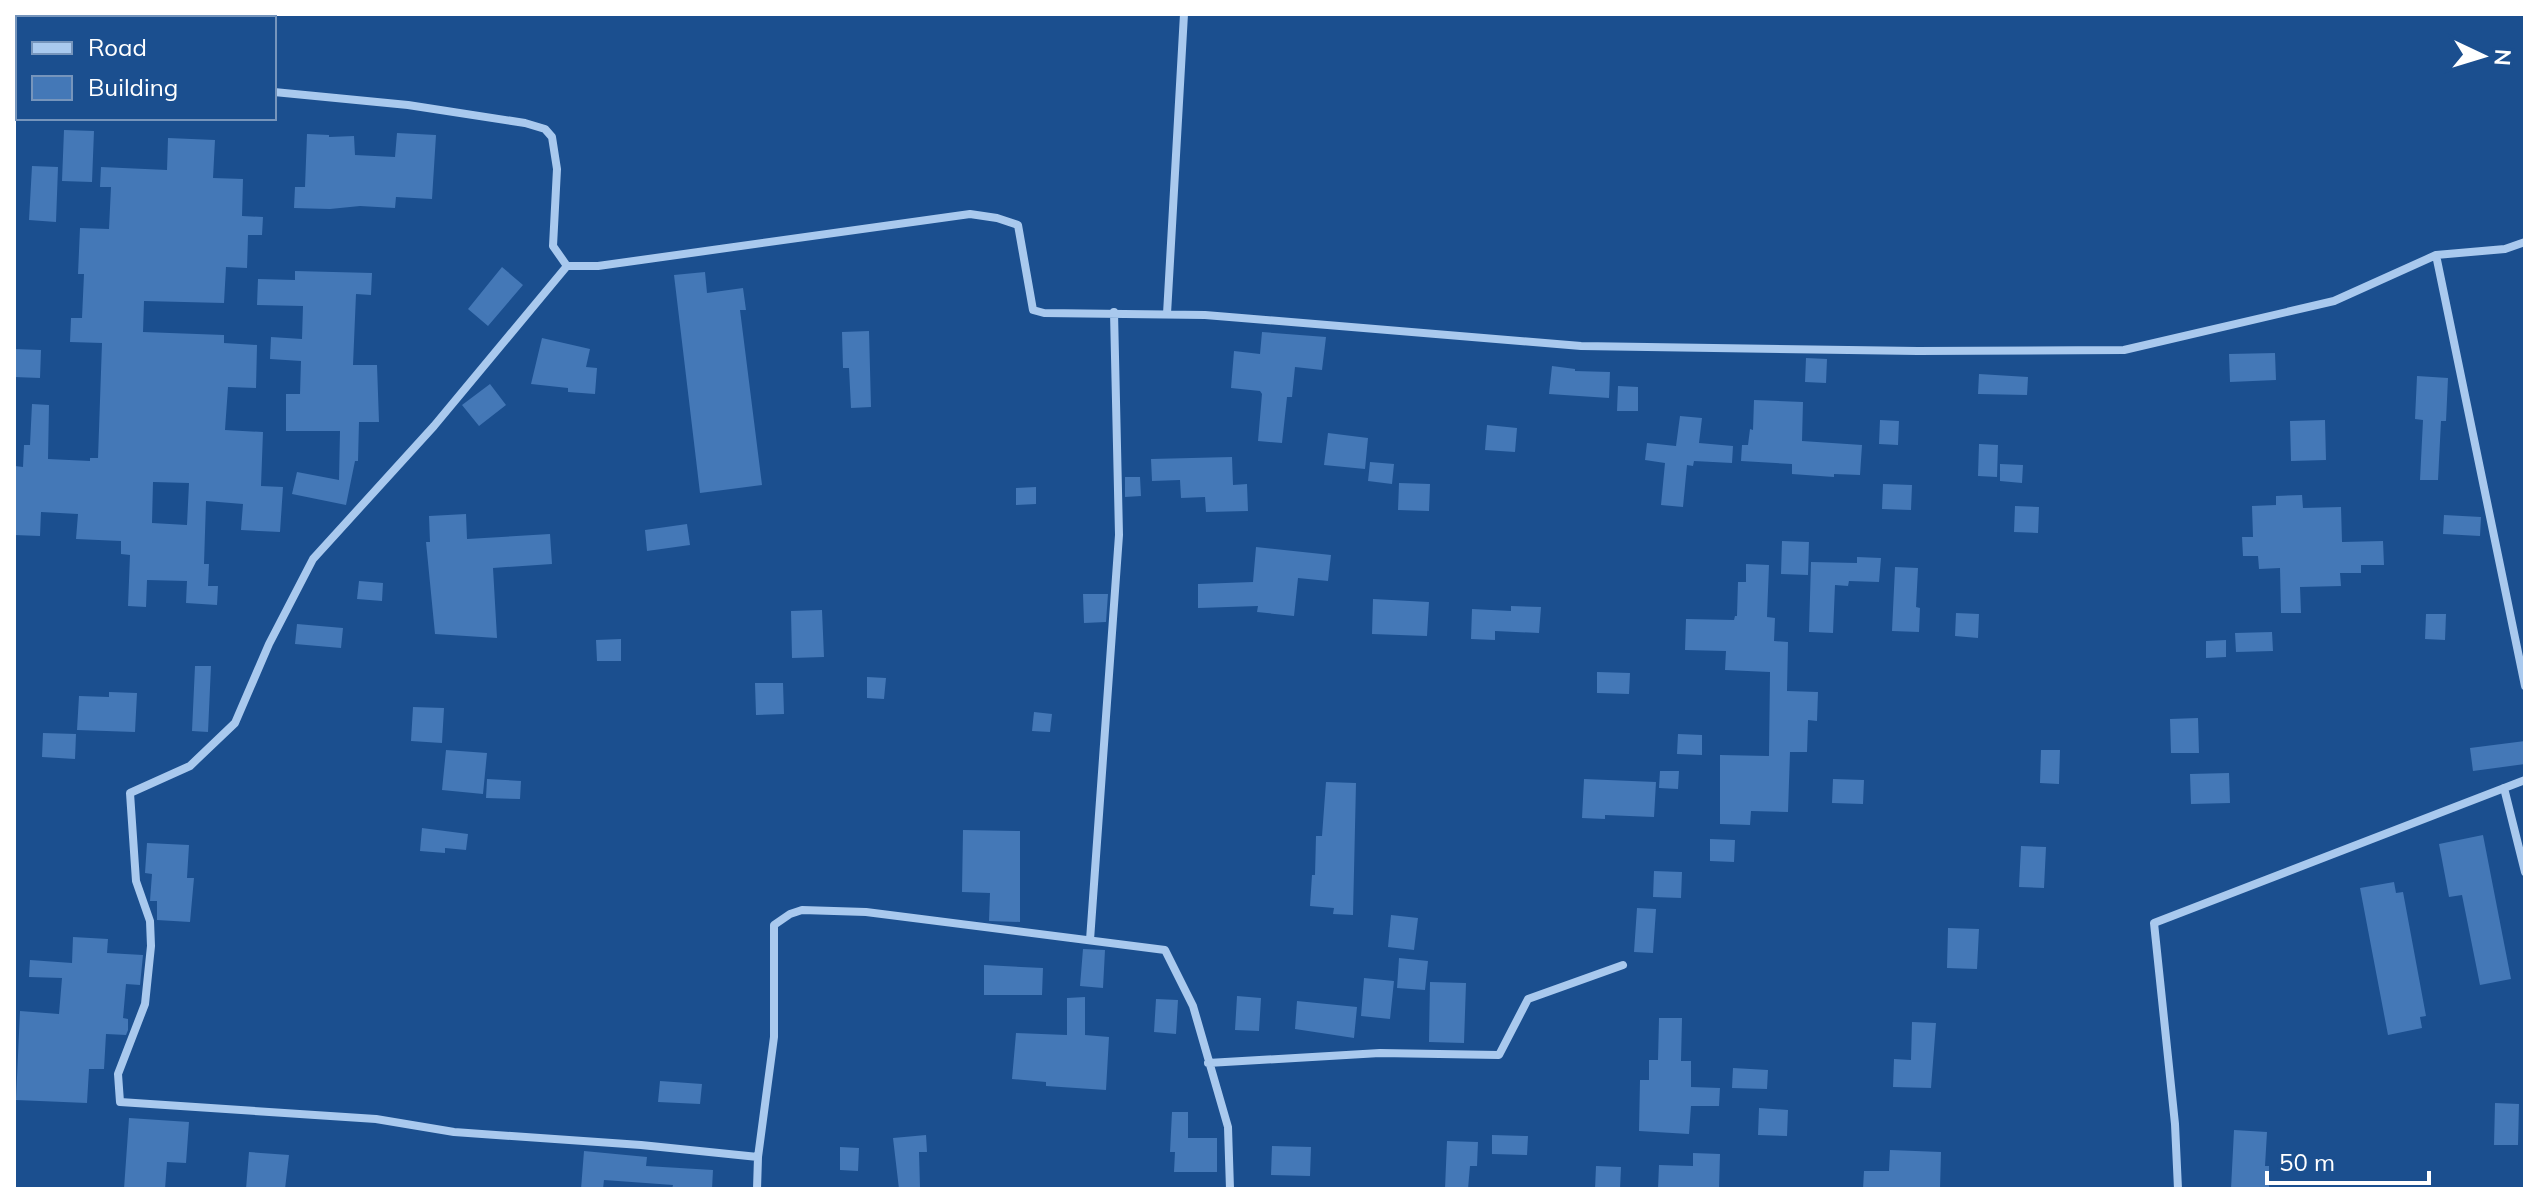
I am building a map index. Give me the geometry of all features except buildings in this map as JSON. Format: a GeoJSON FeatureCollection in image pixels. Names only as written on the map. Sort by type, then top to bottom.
{"type":"FeatureCollection","features":[{"type":"Feature","properties":{"kind":"street"},"geometry":{"type":"LineString","coordinates":[[1167,314],[1184,14]]}},
{"type":"Feature","properties":{"kind":"street"},"geometry":{"type":"LineString","coordinates":[[276,92],[408,105],[525,123],[545,129],[552,137],[557,169],[553,246],[567,266]]}},
{"type":"Feature","properties":{"kind":"street"},"geometry":{"type":"LineString","coordinates":[[567,266],[627,263],[970,214],[1018,225],[1033,310],[1044,313],[1167,314],[1394,329],[1581,346],[1918,351],[2124,350],[2334,301],[2436,255],[2505,249],[2525,242]]}},
{"type":"Feature","properties":{"kind":"street"},"geometry":{"type":"LineString","coordinates":[[2436,255],[2525,686]]}},
{"type":"Feature","properties":{"kind":"street"},"geometry":{"type":"LineString","coordinates":[[567,266],[434,426],[313,559],[269,644],[235,723],[190,766],[130,793],[136,881],[150,921],[151,946],[145,1004],[118,1074],[120,1102],[376,1119],[454,1132],[758,1157]]}},
{"type":"Feature","properties":{"kind":"street"},"geometry":{"type":"LineString","coordinates":[[1090,940],[1119,535],[1114,312]]}},
{"type":"Feature","properties":{"kind":"street"},"geometry":{"type":"LineString","coordinates":[[2178,1189],[2175,1124],[2154,923],[2525,780]]}},
{"type":"Feature","properties":{"kind":"street"},"geometry":{"type":"LineString","coordinates":[[2504,788],[2525,872]]}},
{"type":"Feature","properties":{"kind":"street"},"geometry":{"type":"LineString","coordinates":[[757,1189],[758,1157],[774,1037],[774,925],[802,910],[866,912],[1165,950],[1193,1006],[1228,1127],[1230,1189]]}},
{"type":"Feature","properties":{"kind":"street"},"geometry":{"type":"LineString","coordinates":[[1208,1063],[1380,1053],[1499,1055],[1528,999],[1623,965]]}}]}
